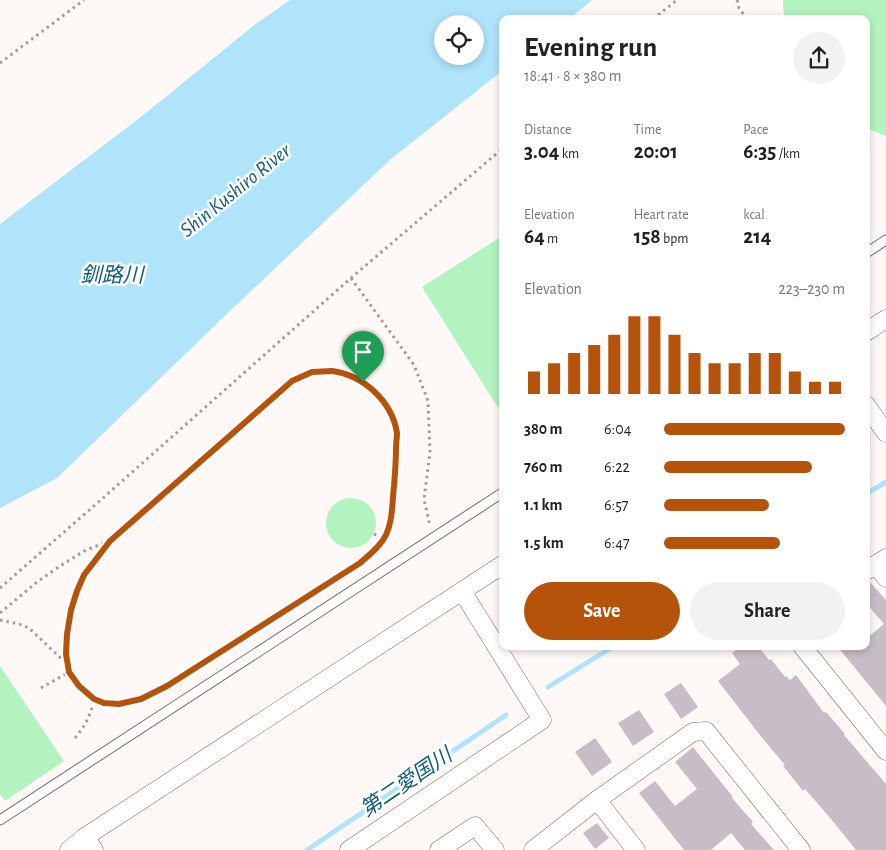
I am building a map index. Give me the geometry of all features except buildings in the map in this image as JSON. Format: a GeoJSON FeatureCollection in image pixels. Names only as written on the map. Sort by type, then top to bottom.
{"type":"FeatureCollection","features":[{"type":"Feature","properties":{"kind":"street"},"geometry":{"type":"LineString","coordinates":[[870,329],[886,319]]}},
{"type":"Feature","properties":{"kind":"street"},"geometry":{"type":"LineString","coordinates":[[870,410],[886,432]]}},
{"type":"Feature","properties":{"kind":"street"},"geometry":{"type":"LineString","coordinates":[[69,850],[89,844],[499,567]]}},
{"type":"Feature","properties":{"kind":"street"},"geometry":{"type":"LineString","coordinates":[[349,850],[542,720],[462,591]]}},
{"type":"Feature","properties":{"kind":"street"},"geometry":{"type":"LineString","coordinates":[[805,650],[886,751]]}},
{"type":"Feature","properties":{"kind":"street"},"geometry":{"type":"LineString","coordinates":[[532,850],[597,800],[693,732],[706,731],[800,850]]}},
{"type":"Feature","properties":{"kind":"street"},"geometry":{"type":"LineString","coordinates":[[597,800],[636,850]]}},
{"type":"Feature","properties":{"kind":"street"},"geometry":{"type":"LineString","coordinates":[[439,850],[475,826],[494,850]]}},
{"type":"Feature","properties":{"kind":"lane"},"geometry":{"type":"LineString","coordinates":[[870,250],[886,240]]}},
{"type":"Feature","properties":{"kind":"lane"},"geometry":{"type":"LineString","coordinates":[[0,820],[499,495]]}},
{"type":"Feature","properties":{"kind":"path"},"geometry":{"type":"LineString","coordinates":[[0,63],[84,0]]}},
{"type":"Feature","properties":{"kind":"path"},"geometry":{"type":"LineString","coordinates":[[658,15],[677,0]]}},
{"type":"Feature","properties":{"kind":"path"},"geometry":{"type":"LineString","coordinates":[[736,0],[743,15]]}},
{"type":"Feature","properties":{"kind":"path"},"geometry":{"type":"LineString","coordinates":[[0,588],[351,278],[499,152]]}},
{"type":"Feature","properties":{"kind":"path"},"geometry":{"type":"LineString","coordinates":[[351,278],[414,365],[428,401],[430,453],[424,499],[432,539]]}},
{"type":"Feature","properties":{"kind":"path"},"geometry":{"type":"LineString","coordinates":[[312,372],[343,372],[363,382],[379,397],[391,415],[397,434],[391,517],[384,538],[374,550],[360,563],[167,686],[141,699],[119,704],[104,703],[94,699],[79,686],[69,672],[66,654],[71,610],[77,591],[84,575],[110,541],[292,381],[312,372]]}},
{"type":"Feature","properties":{"kind":"path"},"geometry":{"type":"LineString","coordinates":[[374,534],[384,538]]}},
{"type":"Feature","properties":{"kind":"path"},"geometry":{"type":"LineString","coordinates":[[0,613],[36,582],[60,566],[86,550],[110,541]]}},
{"type":"Feature","properties":{"kind":"path"},"geometry":{"type":"LineString","coordinates":[[0,620],[30,628],[68,665]]}},
{"type":"Feature","properties":{"kind":"path"},"geometry":{"type":"LineString","coordinates":[[41,688],[69,672]]}},
{"type":"Feature","properties":{"kind":"path"},"geometry":{"type":"LineString","coordinates":[[75,738],[85,726],[92,710],[94,699]]}},
{"type":"Feature","properties":{"kind":"green space"},"geometry":{"type":"Polygon","coordinates":[[[783,0],[886,0],[886,136],[870,130],[870,15],[784,15],[783,0]]]}},
{"type":"Feature","properties":{"kind":"green space"},"geometry":{"type":"Polygon","coordinates":[[[499,238],[499,409],[422,287],[499,238]]]}},
{"type":"Feature","properties":{"kind":"green space"},"geometry":{"type":"Polygon","coordinates":[[[346,498],[356,498],[369,505],[376,518],[376,528],[369,541],[356,548],[346,548],[337,544],[330,537],[326,528],[326,518],[330,509],[337,502],[346,498]]]}},
{"type":"Feature","properties":{"kind":"green space"},"geometry":{"type":"Polygon","coordinates":[[[0,666],[64,761],[5,801],[0,794],[0,666]]]}},
{"type":"Feature","properties":{"kind":"water","name":"釧路川"},"geometry":{"type":"Polygon","coordinates":[[[290,0],[592,0],[574,15],[499,15],[499,73],[391,159],[57,478],[0,508],[0,224],[137,120],[257,23],[290,0]]]}},
{"type":"Feature","properties":{"kind":"waterway","name":"第二愛国川"},"geometry":{"type":"LineString","coordinates":[[870,492],[886,482]]}},
{"type":"Feature","properties":{"kind":"waterway","name":"第二愛国川"},"geometry":{"type":"LineString","coordinates":[[548,687],[608,650]]}},
{"type":"Feature","properties":{"kind":"waterway","name":"第二愛国川"},"geometry":{"type":"LineString","coordinates":[[307,850],[506,715]]}},
{"type":"Feature","properties":{"kind":"route"},"geometry":{"type":"LineString","coordinates":[[332,371],[343,372],[363,382],[379,397],[391,415],[397,434],[391,517],[384,538],[374,550],[360,563],[167,686],[141,699],[119,704],[104,703],[94,699],[79,686],[69,672],[66,654],[71,610],[84,575],[110,541],[292,381],[312,372],[332,371]]}},
{"type":"Feature","properties":{"kind":"water label","name":"Shin Kushiro River"},"geometry":{"type":"Point","coordinates":[235,190]}}]}
